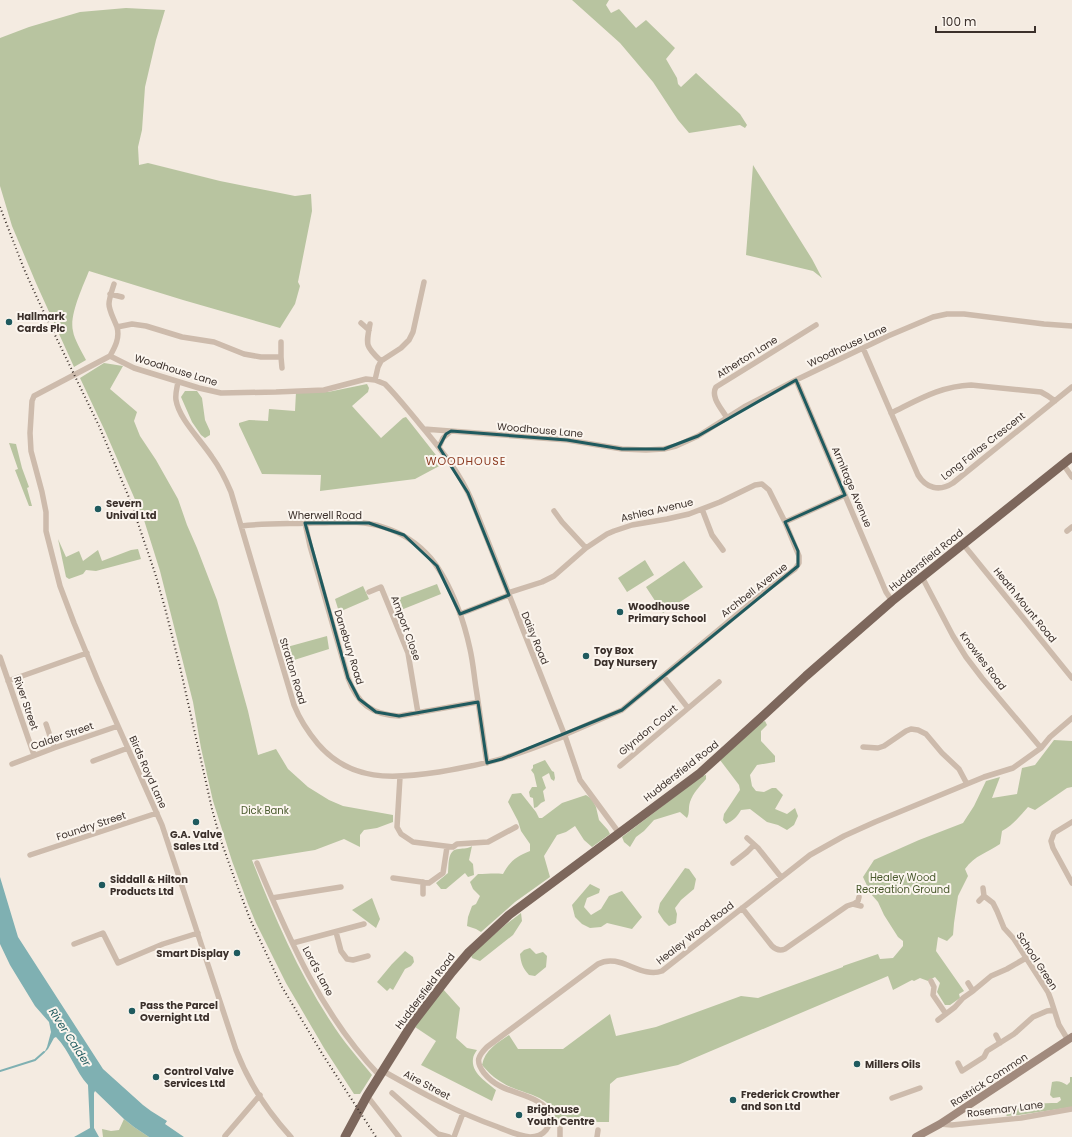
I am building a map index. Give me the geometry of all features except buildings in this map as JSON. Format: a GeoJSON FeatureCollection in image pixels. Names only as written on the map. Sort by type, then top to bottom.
{"type":"FeatureCollection","features":[{"type":"Feature","properties":{"kind":"main road","name":"Huddersfield Road"},"geometry":{"type":"LineString","coordinates":[[345,1137],[365,1100],[412,1024],[442,984],[469,952],[509,915],[700,773],[806,676],[892,601],[1072,457]]}},
{"type":"Feature","properties":{"kind":"street"},"geometry":{"type":"LineString","coordinates":[[424,282],[412,336],[401,348],[381,361],[377,369],[375,380],[383,383],[389,388],[439,447],[443,438],[451,431]]}},
{"type":"Feature","properties":{"kind":"street"},"geometry":{"type":"LineString","coordinates":[[110,356],[118,337],[117,327],[109,310],[110,294],[114,284]]}},
{"type":"Feature","properties":{"kind":"street"},"geometry":{"type":"LineString","coordinates":[[110,294],[122,297]]}},
{"type":"Feature","properties":{"kind":"street","name":"Woodhouse Lane"},"geometry":{"type":"LineString","coordinates":[[424,429],[567,440],[622,449],[664,449],[681,444],[702,434],[727,418],[796,380],[862,348],[926,320],[947,314],[964,314],[1072,326]]}},
{"type":"Feature","properties":{"kind":"street"},"geometry":{"type":"LineString","coordinates":[[361,323],[370,327],[368,346],[381,361]]}},
{"type":"Feature","properties":{"kind":"street"},"geometry":{"type":"LineString","coordinates":[[117,327],[132,324],[146,326],[182,337],[214,342],[244,354],[261,357],[281,357]]}},
{"type":"Feature","properties":{"kind":"street","name":"Atherton Lane"},"geometry":{"type":"LineString","coordinates":[[727,418],[715,397],[714,390],[716,387],[816,325]]}},
{"type":"Feature","properties":{"kind":"street"},"geometry":{"type":"LineString","coordinates":[[281,342],[282,368]]}},
{"type":"Feature","properties":{"kind":"street","name":"Long Fallas Crescent"},"geometry":{"type":"LineString","coordinates":[[862,348],[920,479],[929,486],[938,488],[953,483],[1072,387]]}},
{"type":"Feature","properties":{"kind":"street","name":"Woodhouse Lane"},"geometry":{"type":"LineString","coordinates":[[110,356],[134,368],[178,382],[210,391],[231,393],[324,390],[364,380],[375,380]]}},
{"type":"Feature","properties":{"kind":"street","name":"Birds Royd Lane"},"geometry":{"type":"LineString","coordinates":[[110,356],[35,394],[33,397],[30,433],[31,451],[44,500],[46,512],[46,531],[60,586],[74,623],[157,813],[242,1065],[273,1116],[291,1137]]}},
{"type":"Feature","properties":{"kind":"street","name":"Armitage Avenue"},"geometry":{"type":"LineString","coordinates":[[796,380],[886,592],[892,601]]}},
{"type":"Feature","properties":{"kind":"street","name":"Stratton Road"},"geometry":{"type":"LineString","coordinates":[[178,382],[175,396],[180,414],[213,458],[231,492],[296,712],[305,727],[327,753],[348,767],[368,774],[386,777],[400,777],[487,763],[510,756],[564,735]]}},
{"type":"Feature","properties":{"kind":"street"},"geometry":{"type":"LineString","coordinates":[[891,413],[942,390],[965,385],[1041,392],[1055,401]]}},
{"type":"Feature","properties":{"kind":"street","name":"Daisy Road"},"geometry":{"type":"LineString","coordinates":[[439,447],[466,488],[564,735],[580,780],[619,833]]}},
{"type":"Feature","properties":{"kind":"street"},"geometry":{"type":"LineString","coordinates":[[1063,464],[1072,477]]}},
{"type":"Feature","properties":{"kind":"street","name":"Ashlea Avenue"},"geometry":{"type":"LineString","coordinates":[[508,594],[542,582],[554,576],[586,548],[606,534],[623,527],[689,514],[730,498],[753,485],[760,484],[765,486],[771,492],[785,522]]}},
{"type":"Feature","properties":{"kind":"street"},"geometry":{"type":"LineString","coordinates":[[785,522],[846,495]]}},
{"type":"Feature","properties":{"kind":"street"},"geometry":{"type":"LineString","coordinates":[[702,509],[712,535],[723,550]]}},
{"type":"Feature","properties":{"kind":"street"},"geometry":{"type":"LineString","coordinates":[[554,511],[586,548]]}},
{"type":"Feature","properties":{"kind":"street","name":"Archbell Avenue"},"geometry":{"type":"LineString","coordinates":[[564,735],[618,713],[768,588],[793,571],[798,566],[800,561],[798,551],[785,522]]}},
{"type":"Feature","properties":{"kind":"street","name":"Wherwell Road"},"geometry":{"type":"LineString","coordinates":[[241,526],[305,523],[364,523],[383,527],[404,536],[421,548],[437,566],[460,614],[470,650],[487,763]]}},
{"type":"Feature","properties":{"kind":"street","name":"Danebury Road"},"geometry":{"type":"LineString","coordinates":[[305,523],[312,554],[348,678],[355,694],[366,706],[381,714],[399,716],[478,702]]}},
{"type":"Feature","properties":{"kind":"street"},"geometry":{"type":"LineString","coordinates":[[1067,531],[1072,527]]}},
{"type":"Feature","properties":{"kind":"street","name":"Heath Mount Road"},"geometry":{"type":"LineString","coordinates":[[963,544],[1072,678]]}},
{"type":"Feature","properties":{"kind":"street","name":"Knowles Road"},"geometry":{"type":"LineString","coordinates":[[922,577],[953,636],[966,657],[982,678],[1043,747]]}},
{"type":"Feature","properties":{"kind":"street","name":"Amport Close"},"geometry":{"type":"LineString","coordinates":[[369,592],[381,587],[392,613],[408,653],[418,713]]}},
{"type":"Feature","properties":{"kind":"street"},"geometry":{"type":"LineString","coordinates":[[460,614],[508,594]]}},
{"type":"Feature","properties":{"kind":"street"},"geometry":{"type":"LineString","coordinates":[[8,681],[87,653]]}},
{"type":"Feature","properties":{"kind":"street","name":"River Street"},"geometry":{"type":"LineString","coordinates":[[0,657],[34,755]]}},
{"type":"Feature","properties":{"kind":"street","name":"Glyndon Court"},"geometry":{"type":"LineString","coordinates":[[664,676],[688,708]]}},
{"type":"Feature","properties":{"kind":"street","name":"Glyndon Court"},"geometry":{"type":"LineString","coordinates":[[620,766],[719,682]]}},
{"type":"Feature","properties":{"kind":"street","name":"Healey Wood Road"},"geometry":{"type":"LineString","coordinates":[[463,1113],[518,1136],[534,1137],[545,1132],[550,1122],[550,1114],[545,1106],[541,1103],[500,1087],[486,1075],[479,1064],[478,1059],[480,1054],[487,1047],[600,963],[613,961],[646,972],[655,973],[662,971],[810,855],[844,836],[967,784],[1013,768],[1043,747],[1050,737],[1072,718]]}},
{"type":"Feature","properties":{"kind":"street"},"geometry":{"type":"LineString","coordinates":[[46,724],[54,748]]}},
{"type":"Feature","properties":{"kind":"street","name":"Calder Street"},"geometry":{"type":"LineString","coordinates":[[12,764],[118,726]]}},
{"type":"Feature","properties":{"kind":"street"},"geometry":{"type":"LineString","coordinates":[[863,747],[881,748],[910,729],[918,730],[922,732],[959,769],[967,784]]}},
{"type":"Feature","properties":{"kind":"street"},"geometry":{"type":"LineString","coordinates":[[93,761],[128,748]]}},
{"type":"Feature","properties":{"kind":"street"},"geometry":{"type":"LineString","coordinates":[[400,777],[398,827],[401,834],[413,842],[447,847],[453,847],[457,844],[488,842],[516,827]]}},
{"type":"Feature","properties":{"kind":"street","name":"Foundry Street"},"geometry":{"type":"LineString","coordinates":[[30,855],[157,813]]}},
{"type":"Feature","properties":{"kind":"street"},"geometry":{"type":"LineString","coordinates":[[1072,822],[1054,833],[1051,841],[1052,848],[1072,883]]}},
{"type":"Feature","properties":{"kind":"street"},"geometry":{"type":"LineString","coordinates":[[747,838],[758,848],[781,877]]}},
{"type":"Feature","properties":{"kind":"street"},"geometry":{"type":"LineString","coordinates":[[732,864],[754,845]]}},
{"type":"Feature","properties":{"kind":"street"},"geometry":{"type":"LineString","coordinates":[[393,878],[429,883],[443,872],[447,847]]}},
{"type":"Feature","properties":{"kind":"street","name":"Lord's Lane"},"geometry":{"type":"LineString","coordinates":[[257,863],[307,974],[331,1014],[356,1048],[382,1074]]}},
{"type":"Feature","properties":{"kind":"street"},"geometry":{"type":"LineString","coordinates":[[423,882],[423,894]]}},
{"type":"Feature","properties":{"kind":"street"},"geometry":{"type":"LineString","coordinates":[[272,898],[341,887]]}},
{"type":"Feature","properties":{"kind":"street"},"geometry":{"type":"LineString","coordinates":[[979,901],[984,896],[983,888]]}},
{"type":"Feature","properties":{"kind":"street","name":"School Green"},"geometry":{"type":"LineString","coordinates":[[984,896],[992,903],[997,911],[1002,925],[1014,939],[1048,992],[1059,1025],[1070,1038]]}},
{"type":"Feature","properties":{"kind":"street"},"geometry":{"type":"LineString","coordinates":[[742,908],[772,946],[780,950],[785,949],[847,906],[854,904],[858,901],[859,897]]}},
{"type":"Feature","properties":{"kind":"street"},"geometry":{"type":"LineString","coordinates":[[854,904],[861,906]]}},
{"type":"Feature","properties":{"kind":"street"},"geometry":{"type":"LineString","coordinates":[[293,943],[364,924]]}},
{"type":"Feature","properties":{"kind":"street"},"geometry":{"type":"LineString","coordinates":[[336,932],[341,951],[346,959],[353,960],[368,956]]}},
{"type":"Feature","properties":{"kind":"street"},"geometry":{"type":"LineString","coordinates":[[74,944],[103,933],[118,963],[163,944],[198,933]]}},
{"type":"Feature","properties":{"kind":"street"},"geometry":{"type":"LineString","coordinates":[[938,1020],[991,976],[1026,958]]}},
{"type":"Feature","properties":{"kind":"street"},"geometry":{"type":"LineString","coordinates":[[931,981],[934,987],[933,995],[946,1014]]}},
{"type":"Feature","properties":{"kind":"street"},"geometry":{"type":"LineString","coordinates":[[968,983],[973,991]]}},
{"type":"Feature","properties":{"kind":"street"},"geometry":{"type":"LineString","coordinates":[[958,1064],[962,1071],[984,1058],[985,1053],[1014,1034],[1033,1017],[1047,1011],[1054,1010]]}},
{"type":"Feature","properties":{"kind":"street"},"geometry":{"type":"LineString","coordinates":[[996,1035],[1000,1043]]}},
{"type":"Feature","properties":{"kind":"street","name":"Rastrick Common"},"geometry":{"type":"LineString","coordinates":[[916,1137],[940,1124],[1070,1038]]}},
{"type":"Feature","properties":{"kind":"street","name":"Aire Street"},"geometry":{"type":"LineString","coordinates":[[382,1074],[463,1113]]}},
{"type":"Feature","properties":{"kind":"street"},"geometry":{"type":"LineString","coordinates":[[892,1098],[920,1088]]}},
{"type":"Feature","properties":{"kind":"street"},"geometry":{"type":"LineString","coordinates":[[392,1093],[438,1134],[448,1137]]}},
{"type":"Feature","properties":{"kind":"street"},"geometry":{"type":"LineString","coordinates":[[225,1136],[260,1095]]}},
{"type":"Feature","properties":{"kind":"street"},"geometry":{"type":"LineString","coordinates":[[365,1100],[399,1137]]}},
{"type":"Feature","properties":{"kind":"street","name":"Rosemary Lane"},"geometry":{"type":"LineString","coordinates":[[940,1124],[952,1125],[1021,1118],[1072,1109]]}},
{"type":"Feature","properties":{"kind":"street"},"geometry":{"type":"LineString","coordinates":[[454,1137],[463,1113]]}},
{"type":"Feature","properties":{"kind":"street"},"geometry":{"type":"LineString","coordinates":[[560,1128],[560,1137]]}},
{"type":"Feature","properties":{"kind":"street"},"geometry":{"type":"LineString","coordinates":[[597,1137],[598,1130]]}},
{"type":"Feature","properties":{"kind":"highlighted area"},"geometry":{"type":"Polygon","coordinates":[[[796,380],[845,495],[785,522],[798,551],[798,566],[622,710],[502,759],[487,763],[478,702],[399,716],[376,712],[359,699],[348,678],[305,523],[369,523],[404,535],[437,566],[460,614],[509,595],[468,493],[439,447],[446,434],[451,431],[567,440],[622,449],[664,449],[698,436],[796,380]]]}},
{"type":"Feature","properties":{"kind":"green space"},"geometry":{"type":"Polygon","coordinates":[[[572,0],[609,0],[606,5],[611,13],[619,9],[636,28],[646,20],[675,48],[666,59],[677,78],[678,84],[681,87],[696,73],[740,114],[747,125],[745,128],[740,125],[689,133],[678,120],[653,82],[620,43],[572,0]]]}},
{"type":"Feature","properties":{"kind":"green space"},"geometry":{"type":"Polygon","coordinates":[[[126,8],[165,10],[145,87],[142,130],[138,147],[139,165],[148,163],[220,181],[295,196],[311,194],[312,211],[298,282],[300,286],[295,304],[280,328],[89,271],[77,301],[72,325],[78,346],[86,360],[74,367],[12,226],[0,186],[0,38],[29,27],[80,12],[126,8]]]}},
{"type":"Feature","properties":{"kind":"green space"},"geometry":{"type":"Polygon","coordinates":[[[753,165],[812,259],[822,278],[813,271],[746,255],[753,165]]]}},
{"type":"Feature","properties":{"kind":"green space","name":"Dick Bank"},"geometry":{"type":"Polygon","coordinates":[[[104,363],[123,366],[110,389],[137,412],[134,421],[140,436],[156,460],[178,499],[217,600],[248,711],[258,755],[276,749],[288,769],[308,787],[329,800],[343,806],[393,815],[393,822],[377,828],[364,830],[360,835],[360,847],[344,839],[315,850],[252,860],[278,922],[308,984],[336,1029],[372,1075],[360,1094],[354,1094],[324,1048],[286,983],[256,923],[232,861],[213,801],[201,748],[193,702],[160,571],[144,520],[80,378],[104,363]]]}},
{"type":"Feature","properties":{"kind":"green space"},"geometry":{"type":"Polygon","coordinates":[[[367,384],[369,388],[368,392],[352,406],[381,438],[406,417],[443,464],[415,479],[320,491],[321,475],[262,474],[239,423],[249,420],[268,421],[269,409],[295,411],[296,392],[328,392],[367,384]]]}},
{"type":"Feature","properties":{"kind":"green space"},"geometry":{"type":"Polygon","coordinates":[[[185,391],[197,391],[202,398],[205,420],[210,431],[210,435],[205,438],[201,435],[192,422],[181,397],[185,391]]]}},
{"type":"Feature","properties":{"kind":"green space"},"geometry":{"type":"Polygon","coordinates":[[[9,443],[16,444],[22,468],[29,487],[27,488],[32,506],[29,506],[15,470],[18,469],[9,443]]]}},
{"type":"Feature","properties":{"kind":"green space"},"geometry":{"type":"Polygon","coordinates":[[[58,539],[66,557],[79,551],[83,561],[98,550],[102,561],[131,550],[138,549],[141,559],[96,571],[86,570],[83,574],[69,579],[66,577],[58,539]]]}},
{"type":"Feature","properties":{"kind":"green space"},"geometry":{"type":"Polygon","coordinates":[[[645,560],[654,575],[627,592],[618,578],[645,560]]]}},
{"type":"Feature","properties":{"kind":"green space"},"geometry":{"type":"Polygon","coordinates":[[[684,561],[703,587],[663,613],[646,587],[684,561]]]}},
{"type":"Feature","properties":{"kind":"green space"},"geometry":{"type":"Polygon","coordinates":[[[437,584],[441,594],[401,610],[397,599],[437,584]]]}},
{"type":"Feature","properties":{"kind":"green space"},"geometry":{"type":"Polygon","coordinates":[[[363,586],[369,599],[339,612],[335,599],[363,586]]]}},
{"type":"Feature","properties":{"kind":"green space"},"geometry":{"type":"Polygon","coordinates":[[[327,636],[329,649],[291,661],[287,647],[327,636]]]}},
{"type":"Feature","properties":{"kind":"green space"},"geometry":{"type":"Polygon","coordinates":[[[765,721],[767,725],[761,731],[761,741],[775,756],[775,762],[757,765],[750,775],[752,786],[756,791],[764,792],[772,788],[776,788],[783,795],[775,809],[787,814],[795,808],[798,816],[794,825],[787,830],[778,825],[767,822],[750,809],[741,810],[731,822],[726,824],[723,820],[724,814],[740,790],[739,785],[720,760],[762,722],[765,721]]]}},
{"type":"Feature","properties":{"kind":"green space","name":"Healey Wood Recreation Ground"},"geometry":{"type":"Polygon","coordinates":[[[1054,740],[1072,741],[1072,787],[1067,788],[1035,810],[1028,807],[1013,823],[1002,831],[1000,844],[977,857],[969,864],[965,869],[968,876],[958,896],[953,935],[947,941],[938,937],[936,951],[964,991],[959,994],[960,998],[950,1005],[945,1005],[937,992],[940,983],[935,977],[928,981],[920,978],[914,981],[912,980],[893,990],[888,976],[678,1065],[617,1078],[610,1084],[609,1122],[586,1122],[574,1126],[559,1125],[559,1121],[554,1117],[552,1108],[546,1102],[535,1096],[508,1086],[491,1075],[482,1065],[489,1051],[509,1035],[518,1049],[563,1049],[610,1014],[616,1036],[656,1027],[741,996],[758,998],[878,954],[880,959],[893,958],[903,946],[903,941],[898,937],[884,915],[878,902],[871,894],[863,877],[874,860],[963,823],[974,806],[986,781],[1000,777],[992,798],[1017,794],[1022,768],[1035,765],[1054,740]]]}},
{"type":"Feature","properties":{"kind":"green space"},"geometry":{"type":"Polygon","coordinates":[[[545,760],[554,772],[555,778],[554,781],[551,779],[549,773],[542,777],[546,788],[543,791],[545,801],[534,808],[533,798],[530,797],[529,792],[532,787],[537,787],[534,774],[531,770],[533,765],[545,760]]]}},
{"type":"Feature","properties":{"kind":"green space"},"geometry":{"type":"Polygon","coordinates":[[[706,775],[706,779],[691,799],[687,818],[680,812],[654,820],[636,837],[630,847],[624,842],[622,837],[702,776],[706,775]]]}},
{"type":"Feature","properties":{"kind":"green space"},"geometry":{"type":"Polygon","coordinates":[[[521,793],[539,818],[542,818],[562,803],[586,795],[592,799],[596,807],[599,820],[610,834],[592,847],[584,840],[575,826],[566,832],[557,835],[544,856],[550,877],[515,902],[481,932],[467,926],[468,917],[472,906],[476,904],[480,896],[473,889],[470,882],[478,874],[503,874],[514,860],[530,851],[530,844],[521,831],[518,821],[508,802],[512,794],[521,793]]]}},
{"type":"Feature","properties":{"kind":"green space"},"geometry":{"type":"Polygon","coordinates":[[[472,846],[469,860],[473,864],[474,875],[468,877],[465,873],[446,889],[441,889],[436,883],[448,873],[449,858],[452,852],[472,846]]]}},
{"type":"Feature","properties":{"kind":"green space"},"geometry":{"type":"Polygon","coordinates":[[[685,868],[689,869],[696,879],[694,889],[681,900],[675,908],[677,914],[676,923],[669,926],[658,912],[660,903],[685,868]]]}},
{"type":"Feature","properties":{"kind":"green space"},"geometry":{"type":"Polygon","coordinates":[[[590,884],[600,889],[599,893],[587,898],[584,907],[591,915],[601,909],[609,896],[622,891],[642,917],[632,929],[607,923],[601,927],[590,928],[582,924],[575,917],[572,905],[590,884]]]}},
{"type":"Feature","properties":{"kind":"green space"},"geometry":{"type":"Polygon","coordinates":[[[372,898],[380,919],[376,928],[352,910],[372,898]]]}},
{"type":"Feature","properties":{"kind":"green space"},"geometry":{"type":"Polygon","coordinates":[[[521,913],[522,921],[513,935],[480,961],[472,958],[471,955],[521,913]]]}},
{"type":"Feature","properties":{"kind":"green space"},"geometry":{"type":"Polygon","coordinates":[[[530,948],[536,954],[543,952],[547,956],[546,967],[535,976],[529,975],[523,966],[520,957],[520,954],[524,950],[530,948]]]}},
{"type":"Feature","properties":{"kind":"green space"},"geometry":{"type":"Polygon","coordinates":[[[405,951],[413,957],[414,962],[411,966],[405,969],[393,990],[390,988],[387,991],[377,982],[405,951]]]}},
{"type":"Feature","properties":{"kind":"green space"},"geometry":{"type":"Polygon","coordinates":[[[442,988],[460,1008],[456,1038],[467,1048],[477,1050],[473,1057],[474,1069],[480,1077],[496,1090],[492,1101],[421,1065],[436,1041],[415,1027],[442,988]]]}},
{"type":"Feature","properties":{"kind":"green space"},"geometry":{"type":"Polygon","coordinates":[[[1070,1077],[1072,1077],[1072,1107],[1019,1115],[1006,1115],[1024,1106],[1057,1103],[1061,1100],[1060,1097],[1053,1098],[1050,1095],[1052,1082],[1056,1081],[1067,1085],[1070,1082],[1070,1077]]]}},
{"type":"Feature","properties":{"kind":"green space"},"geometry":{"type":"Polygon","coordinates":[[[124,1119],[149,1137],[103,1137],[102,1129],[111,1131],[119,1130],[124,1119]]]}},
{"type":"Feature","properties":{"kind":"water","name":"River Calder"},"geometry":{"type":"Polygon","coordinates":[[[0,877],[18,937],[103,1069],[143,1105],[167,1121],[165,1124],[184,1137],[149,1137],[124,1119],[95,1091],[94,1128],[99,1137],[74,1137],[90,1128],[88,1085],[79,1074],[65,1048],[56,1037],[44,1053],[51,1032],[49,1022],[35,1006],[10,965],[0,944],[0,877]]]}},
{"type":"Feature","properties":{"kind":"waterway"},"geometry":{"type":"LineString","coordinates":[[0,1071],[35,1060],[44,1052]]}},
{"type":"Feature","properties":{"kind":"railway"},"geometry":{"type":"LineString","coordinates":[[0,207],[24,269],[99,426],[130,500],[155,573],[165,608],[220,838],[250,919],[282,987],[323,1055],[376,1137]]}},
{"type":"Feature","properties":{"kind":"place","name":"Hallmark Cards Plc"},"geometry":{"type":"Point","coordinates":[9,322]}},
{"type":"Feature","properties":{"kind":"place","name":"Severn Unival Ltd"},"geometry":{"type":"Point","coordinates":[98,509]}},
{"type":"Feature","properties":{"kind":"place","name":"Woodhouse Primary School"},"geometry":{"type":"Point","coordinates":[620,612]}},
{"type":"Feature","properties":{"kind":"place","name":"Toy Box Day Nursery"},"geometry":{"type":"Point","coordinates":[586,656]}},
{"type":"Feature","properties":{"kind":"place","name":"G.A. Valve Sales Ltd"},"geometry":{"type":"Point","coordinates":[196,822]}},
{"type":"Feature","properties":{"kind":"place","name":"Siddall & Hilton Products Ltd"},"geometry":{"type":"Point","coordinates":[102,885]}},
{"type":"Feature","properties":{"kind":"place","name":"Smart Display"},"geometry":{"type":"Point","coordinates":[237,953]}},
{"type":"Feature","properties":{"kind":"place","name":"Pass the Parcel Overnight Ltd"},"geometry":{"type":"Point","coordinates":[132,1011]}},
{"type":"Feature","properties":{"kind":"place","name":"Millers Oils"},"geometry":{"type":"Point","coordinates":[857,1064]}},
{"type":"Feature","properties":{"kind":"place","name":"Control Valve Services Ltd"},"geometry":{"type":"Point","coordinates":[156,1077]}},
{"type":"Feature","properties":{"kind":"place","name":"Frederick Crowther and Son Ltd"},"geometry":{"type":"Point","coordinates":[733,1100]}},
{"type":"Feature","properties":{"kind":"place","name":"Brighouse Youth Centre"},"geometry":{"type":"Point","coordinates":[519,1115]}},
{"type":"Feature","properties":{"kind":"district","name":"WOODHOUSE"},"geometry":{"type":"Point","coordinates":[466,461]}}]}
